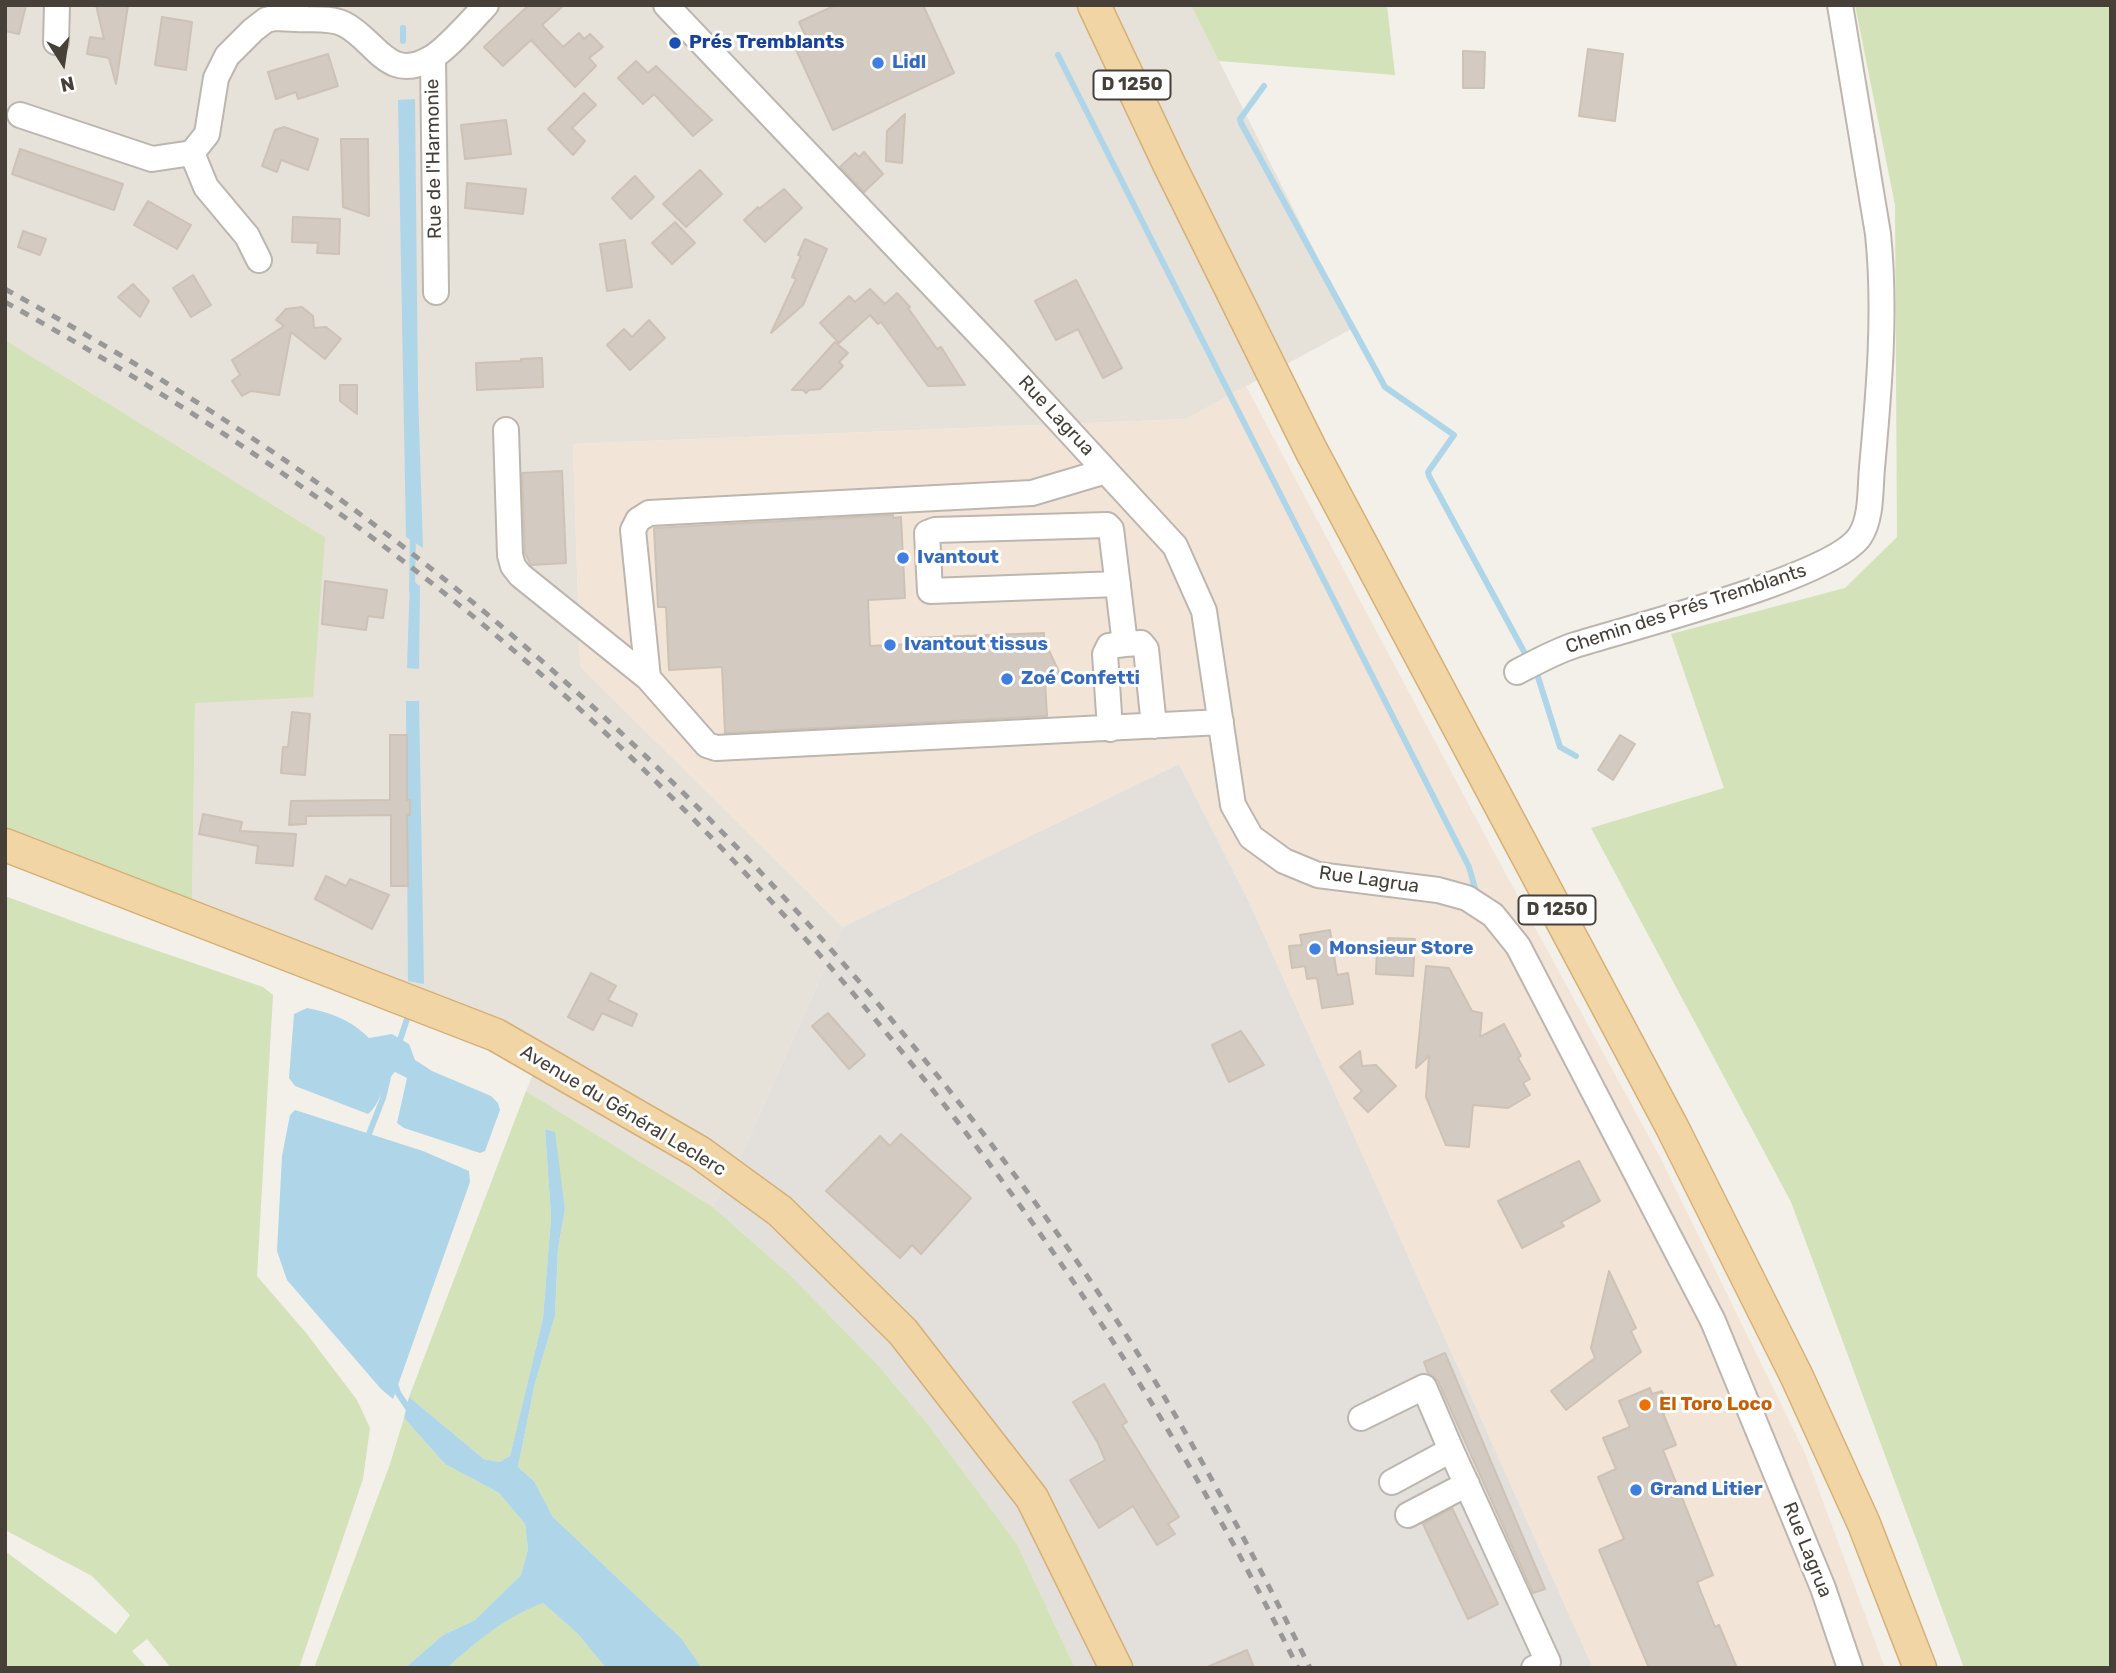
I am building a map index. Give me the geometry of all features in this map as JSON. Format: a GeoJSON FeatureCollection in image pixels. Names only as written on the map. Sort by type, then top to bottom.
{"type":"FeatureCollection","features":[{"type":"Feature","properties":{"kind":"main road","name":"D 1250"},"geometry":{"type":"LineString","coordinates":[[1094,5],[1169,164],[1311,450],[1672,1127],[1778,1340],[1864,1524],[1920,1668]]}},
{"type":"Feature","properties":{"kind":"main road","name":"Avenue du Général Leclerc"},"geometry":{"type":"LineString","coordinates":[[5,845],[496,1035],[699,1152],[780,1211],[903,1332],[1032,1498],[1116,1668]]}},
{"type":"Feature","properties":{"kind":"street"},"geometry":{"type":"LineString","coordinates":[[56,42],[57,5]]}},
{"type":"Feature","properties":{"kind":"street","name":"Rue de l'Harmonie"},"geometry":{"type":"LineString","coordinates":[[436,292],[433,58],[486,5]]}},
{"type":"Feature","properties":{"kind":"street","name":"Rue Lagrua"},"geometry":{"type":"LineString","coordinates":[[666,5],[998,354],[1175,546],[1204,611],[1233,805],[1251,837],[1270,853],[1318,875],[1438,890],[1467,898],[1493,915],[1518,946],[1713,1321],[1823,1588],[1850,1668]]}},
{"type":"Feature","properties":{"kind":"street","name":"Chemin des Prés Tremblants"},"geometry":{"type":"LineString","coordinates":[[1517,673],[1572,646],[1644,626],[1791,577],[1838,555],[1861,535],[1868,506],[1880,382],[1882,265],[1840,5]]}},
{"type":"Feature","properties":{"kind":"street"},"geometry":{"type":"LineString","coordinates":[[20,115],[152,159],[192,153],[207,134],[216,78],[227,56],[266,20],[296,12],[345,24],[389,63],[414,65],[433,58]]}},
{"type":"Feature","properties":{"kind":"street"},"geometry":{"type":"LineString","coordinates":[[192,153],[206,187],[247,236],[258,260]]}},
{"type":"Feature","properties":{"kind":"street"},"geometry":{"type":"LineString","coordinates":[[506,430],[510,555],[513,566],[520,575],[648,678],[702,741],[716,748],[1221,722]]}},
{"type":"Feature","properties":{"kind":"street"},"geometry":{"type":"LineString","coordinates":[[648,678],[633,530],[638,520],[649,513],[1032,493],[1106,471]]}},
{"type":"Feature","properties":{"kind":"street"},"geometry":{"type":"LineString","coordinates":[[1112,539],[1150,518]]}},
{"type":"Feature","properties":{"kind":"street"},"geometry":{"type":"LineString","coordinates":[[1118,584],[930,591],[927,533],[935,530],[1107,525],[1111,528],[1112,539],[1118,584],[1125,644]]}},
{"type":"Feature","properties":{"kind":"street"},"geometry":{"type":"LineString","coordinates":[[1110,729],[1105,654],[1109,646],[1125,644],[1141,643],[1146,649],[1154,726]]}},
{"type":"Feature","properties":{"kind":"street"},"geometry":{"type":"LineString","coordinates":[[1361,1418],[1424,1387],[1548,1662],[1534,1668]]}},
{"type":"Feature","properties":{"kind":"street"},"geometry":{"type":"LineString","coordinates":[[1392,1482],[1451,1450]]}},
{"type":"Feature","properties":{"kind":"street"},"geometry":{"type":"LineString","coordinates":[[1408,1515],[1467,1484]]}},
{"type":"Feature","properties":{"kind":"shaded area"},"geometry":{"type":"Polygon","coordinates":[[[5,5],[1191,5],[1353,328],[1186,419],[573,444],[580,666],[843,927],[744,1149],[713,1207],[526,1091],[545,1046],[192,902],[195,703],[325,537],[5,340],[5,5]]]}},
{"type":"Feature","properties":{"kind":"shaded area"},"geometry":{"type":"Polygon","coordinates":[[[1246,386],[1660,1157],[1805,1453],[1885,1668],[1593,1668],[1249,902],[1179,764],[843,927],[580,666],[573,444],[1186,419],[1246,386]]]}},
{"type":"Feature","properties":{"kind":"shaded area"},"geometry":{"type":"Polygon","coordinates":[[[1179,764],[1249,902],[1593,1668],[1075,1668],[1017,1544],[930,1427],[877,1364],[788,1273],[713,1207],[744,1149],[843,927],[1179,764]]]}},
{"type":"Feature","properties":{"kind":"green space"},"geometry":{"type":"Polygon","coordinates":[[[1191,5],[1387,5],[1395,75],[1219,61],[1191,5]]]}},
{"type":"Feature","properties":{"kind":"green space"},"geometry":{"type":"Polygon","coordinates":[[[1855,5],[2111,5],[2111,1668],[1964,1668],[1791,1202],[1591,828],[1724,788],[1671,634],[1845,588],[1897,537],[1895,205],[1855,5]]]}},
{"type":"Feature","properties":{"kind":"green space"},"geometry":{"type":"Polygon","coordinates":[[[5,340],[325,537],[313,697],[195,703],[192,902],[5,827],[5,340]]]}},
{"type":"Feature","properties":{"kind":"green space"},"geometry":{"type":"Polygon","coordinates":[[[5,896],[263,987],[273,995],[257,1276],[307,1334],[357,1400],[370,1428],[363,1479],[299,1668],[171,1668],[147,1639],[132,1651],[147,1668],[5,1668],[5,1551],[116,1634],[130,1615],[92,1576],[5,1530],[5,896]]]}},
{"type":"Feature","properties":{"kind":"green space"},"geometry":{"type":"Polygon","coordinates":[[[526,1091],[713,1207],[788,1273],[877,1364],[930,1427],[1017,1544],[1075,1668],[702,1668],[681,1638],[553,1517],[534,1481],[518,1467],[535,1383],[555,1316],[558,1249],[565,1209],[554,1132],[545,1129],[551,1217],[543,1318],[510,1456],[499,1462],[484,1459],[409,1397],[526,1091]]]}},
{"type":"Feature","properties":{"kind":"green space"},"geometry":{"type":"Polygon","coordinates":[[[404,1418],[445,1464],[499,1493],[525,1524],[528,1549],[521,1575],[475,1620],[443,1635],[405,1668],[314,1668],[390,1464],[404,1418]]]}},
{"type":"Feature","properties":{"kind":"green space"},"geometry":{"type":"Polygon","coordinates":[[[543,1603],[577,1633],[606,1668],[447,1668],[492,1631],[543,1603]]]}},
{"type":"Feature","properties":{"kind":"water"},"geometry":{"type":"Polygon","coordinates":[[[415,99],[418,393],[423,548],[406,537],[398,100],[415,99]]]}},
{"type":"Feature","properties":{"kind":"water"},"geometry":{"type":"Polygon","coordinates":[[[410,579],[420,586],[419,669],[407,668],[410,579]]]}},
{"type":"Feature","properties":{"kind":"water"},"geometry":{"type":"Polygon","coordinates":[[[406,701],[419,701],[424,984],[408,981],[406,701]]]}},
{"type":"Feature","properties":{"kind":"water"},"geometry":{"type":"Polygon","coordinates":[[[307,1008],[341,1018],[369,1038],[392,1034],[409,1044],[415,1060],[432,1071],[491,1096],[498,1103],[500,1110],[485,1151],[480,1153],[404,1128],[397,1123],[407,1078],[395,1072],[368,1114],[295,1086],[289,1078],[294,1014],[307,1008]]]}},
{"type":"Feature","properties":{"kind":"water"},"geometry":{"type":"Polygon","coordinates":[[[295,1110],[423,1151],[469,1171],[470,1182],[393,1399],[381,1389],[287,1280],[277,1251],[282,1156],[290,1115],[295,1110]]]}},
{"type":"Feature","properties":{"kind":"water"},"geometry":{"type":"Polygon","coordinates":[[[545,1129],[555,1132],[565,1209],[558,1249],[555,1316],[535,1383],[518,1467],[534,1481],[553,1517],[681,1638],[702,1668],[606,1668],[577,1633],[543,1603],[492,1631],[447,1668],[405,1668],[443,1635],[475,1620],[521,1575],[528,1549],[525,1524],[499,1493],[445,1464],[404,1418],[409,1397],[484,1459],[499,1462],[510,1456],[543,1318],[551,1217],[545,1129]]]}},
{"type":"Feature","properties":{"kind":"building"},"geometry":{"type":"Polygon","coordinates":[[[5,5],[26,5],[19,34],[5,31],[5,5]]]}},
{"type":"Feature","properties":{"kind":"building"},"geometry":{"type":"Polygon","coordinates":[[[96,5],[128,5],[116,84],[109,58],[87,54],[90,37],[104,39],[96,5]]]}},
{"type":"Feature","properties":{"kind":"building"},"geometry":{"type":"Polygon","coordinates":[[[529,5],[564,5],[542,25],[563,47],[579,33],[584,39],[590,34],[603,47],[589,58],[596,66],[575,87],[531,40],[503,66],[484,47],[529,5]]]}},
{"type":"Feature","properties":{"kind":"building"},"geometry":{"type":"Polygon","coordinates":[[[836,5],[923,5],[954,73],[833,130],[793,43],[806,37],[799,22],[836,5]]]}},
{"type":"Feature","properties":{"kind":"building"},"geometry":{"type":"Polygon","coordinates":[[[162,17],[192,22],[186,70],[155,65],[162,17]]]}},
{"type":"Feature","properties":{"kind":"building"},"geometry":{"type":"Polygon","coordinates":[[[1588,49],[1623,54],[1615,121],[1579,116],[1588,49]]]}},
{"type":"Feature","properties":{"kind":"building"},"geometry":{"type":"Polygon","coordinates":[[[1463,51],[1485,52],[1484,88],[1463,88],[1463,51]]]}},
{"type":"Feature","properties":{"kind":"building"},"geometry":{"type":"Polygon","coordinates":[[[328,54],[338,86],[298,99],[296,92],[276,99],[268,72],[328,54]]]}},
{"type":"Feature","properties":{"kind":"building"},"geometry":{"type":"Polygon","coordinates":[[[636,61],[648,73],[656,66],[712,120],[693,136],[654,94],[643,104],[618,78],[636,61]]]}},
{"type":"Feature","properties":{"kind":"building"},"geometry":{"type":"Polygon","coordinates":[[[584,93],[596,105],[572,128],[585,141],[573,155],[548,129],[584,93]]]}},
{"type":"Feature","properties":{"kind":"building"},"geometry":{"type":"Polygon","coordinates":[[[905,114],[902,163],[886,161],[887,131],[905,114]]]}},
{"type":"Feature","properties":{"kind":"building"},"geometry":{"type":"Polygon","coordinates":[[[506,120],[511,154],[465,159],[461,125],[506,120]]]}},
{"type":"Feature","properties":{"kind":"building"},"geometry":{"type":"Polygon","coordinates":[[[284,127],[318,139],[308,170],[281,160],[277,172],[262,166],[275,130],[284,127]]]}},
{"type":"Feature","properties":{"kind":"building"},"geometry":{"type":"Polygon","coordinates":[[[341,139],[368,139],[369,216],[343,207],[341,139]]]}},
{"type":"Feature","properties":{"kind":"building"},"geometry":{"type":"Polygon","coordinates":[[[20,149],[123,184],[114,210],[12,174],[20,149]]]}},
{"type":"Feature","properties":{"kind":"building"},"geometry":{"type":"Polygon","coordinates":[[[864,152],[883,174],[864,192],[840,167],[855,153],[859,157],[864,152]]]}},
{"type":"Feature","properties":{"kind":"building"},"geometry":{"type":"Polygon","coordinates":[[[700,170],[722,194],[686,227],[663,204],[700,170]]]}},
{"type":"Feature","properties":{"kind":"building"},"geometry":{"type":"Polygon","coordinates":[[[635,176],[654,197],[631,219],[612,198],[635,176]]]}},
{"type":"Feature","properties":{"kind":"building"},"geometry":{"type":"Polygon","coordinates":[[[467,183],[526,189],[523,214],[465,208],[467,183]]]}},
{"type":"Feature","properties":{"kind":"building"},"geometry":{"type":"Polygon","coordinates":[[[784,189],[802,208],[765,242],[744,220],[784,189]]]}},
{"type":"Feature","properties":{"kind":"building"},"geometry":{"type":"Polygon","coordinates":[[[148,201],[191,225],[177,249],[134,225],[148,201]]]}},
{"type":"Feature","properties":{"kind":"building"},"geometry":{"type":"Polygon","coordinates":[[[293,217],[340,219],[339,254],[317,253],[318,243],[292,242],[293,217]]]}},
{"type":"Feature","properties":{"kind":"building"},"geometry":{"type":"Polygon","coordinates":[[[675,222],[695,243],[672,264],[652,243],[675,222]]]}},
{"type":"Feature","properties":{"kind":"building"},"geometry":{"type":"Polygon","coordinates":[[[23,231],[46,239],[40,255],[18,247],[23,231]]]}},
{"type":"Feature","properties":{"kind":"building"},"geometry":{"type":"Polygon","coordinates":[[[805,239],[827,249],[803,305],[771,333],[796,279],[792,277],[805,239]]]}},
{"type":"Feature","properties":{"kind":"building"},"geometry":{"type":"Polygon","coordinates":[[[625,240],[632,287],[607,291],[600,244],[625,240]]]}},
{"type":"Feature","properties":{"kind":"building"},"geometry":{"type":"Polygon","coordinates":[[[193,275],[211,305],[191,317],[173,288],[193,275]]]}},
{"type":"Feature","properties":{"kind":"building"},"geometry":{"type":"Polygon","coordinates":[[[1076,280],[1122,368],[1103,378],[1078,329],[1056,340],[1035,301],[1076,280]]]}},
{"type":"Feature","properties":{"kind":"building"},"geometry":{"type":"Polygon","coordinates":[[[133,284],[149,301],[140,317],[118,297],[133,284]]]}},
{"type":"Feature","properties":{"kind":"building"},"geometry":{"type":"Polygon","coordinates":[[[870,289],[885,304],[897,293],[910,307],[908,308],[937,349],[941,347],[965,385],[928,386],[881,322],[878,324],[870,315],[839,343],[820,323],[849,296],[855,302],[870,289]]]}},
{"type":"Feature","properties":{"kind":"building"},"geometry":{"type":"Polygon","coordinates":[[[302,307],[313,316],[314,328],[326,327],[341,339],[325,359],[291,332],[279,395],[251,391],[242,396],[232,381],[240,375],[232,360],[284,326],[276,320],[286,309],[302,307]]]}},
{"type":"Feature","properties":{"kind":"building"},"geometry":{"type":"Polygon","coordinates":[[[649,320],[665,338],[630,370],[607,345],[624,329],[632,337],[649,320]]]}},
{"type":"Feature","properties":{"kind":"building"},"geometry":{"type":"Polygon","coordinates":[[[835,342],[848,353],[839,362],[843,366],[820,389],[806,393],[803,390],[792,390],[835,342]]]}},
{"type":"Feature","properties":{"kind":"building"},"geometry":{"type":"Polygon","coordinates":[[[542,358],[543,387],[477,390],[476,363],[542,358]]]}},
{"type":"Feature","properties":{"kind":"building"},"geometry":{"type":"Polygon","coordinates":[[[340,385],[357,385],[357,414],[340,401],[340,385]]]}},
{"type":"Feature","properties":{"kind":"building"},"geometry":{"type":"Polygon","coordinates":[[[562,471],[566,563],[531,565],[525,553],[522,473],[562,471]]]}},
{"type":"Feature","properties":{"kind":"building"},"geometry":{"type":"Polygon","coordinates":[[[893,515],[893,518],[901,517],[905,598],[868,600],[870,646],[911,644],[911,638],[1044,633],[1044,640],[1060,674],[1045,682],[1047,716],[725,733],[722,667],[669,670],[666,607],[658,607],[654,528],[893,515]]]}},
{"type":"Feature","properties":{"kind":"building"},"geometry":{"type":"Polygon","coordinates":[[[325,581],[387,590],[383,618],[368,616],[366,630],[322,624],[325,581]]]}},
{"type":"Feature","properties":{"kind":"building"},"geometry":{"type":"Polygon","coordinates":[[[292,712],[310,714],[305,775],[281,773],[283,747],[288,747],[292,712]]]}},
{"type":"Feature","properties":{"kind":"building"},"geometry":{"type":"Polygon","coordinates":[[[390,735],[407,735],[407,800],[410,800],[410,815],[407,815],[408,886],[391,886],[391,815],[306,816],[306,824],[289,825],[291,801],[390,800],[390,735]]]}},
{"type":"Feature","properties":{"kind":"building"},"geometry":{"type":"Polygon","coordinates":[[[1620,735],[1635,744],[1613,780],[1598,770],[1620,735]]]}},
{"type":"Feature","properties":{"kind":"building"},"geometry":{"type":"Polygon","coordinates":[[[203,814],[242,822],[240,831],[296,834],[293,866],[256,863],[258,846],[199,834],[203,814]]]}},
{"type":"Feature","properties":{"kind":"building"},"geometry":{"type":"Polygon","coordinates":[[[326,876],[346,886],[350,879],[389,895],[372,929],[315,899],[326,876]]]}},
{"type":"Feature","properties":{"kind":"building"},"geometry":{"type":"Polygon","coordinates":[[[1330,930],[1337,975],[1348,973],[1353,1004],[1322,1008],[1317,978],[1307,979],[1305,966],[1292,968],[1289,946],[1302,945],[1300,935],[1330,930]]]}},
{"type":"Feature","properties":{"kind":"building"},"geometry":{"type":"Polygon","coordinates":[[[1388,938],[1415,939],[1413,976],[1376,974],[1377,945],[1388,946],[1388,938]]]}},
{"type":"Feature","properties":{"kind":"building"},"geometry":{"type":"Polygon","coordinates":[[[1426,966],[1449,968],[1472,1011],[1482,1013],[1480,1037],[1504,1024],[1530,1079],[1523,1083],[1530,1095],[1508,1108],[1473,1105],[1469,1147],[1446,1145],[1426,1097],[1429,1056],[1416,1068],[1426,966]]]}},
{"type":"Feature","properties":{"kind":"building"},"geometry":{"type":"Polygon","coordinates":[[[591,973],[616,986],[608,1000],[637,1014],[632,1026],[602,1013],[593,1030],[568,1017],[591,973]]]}},
{"type":"Feature","properties":{"kind":"building"},"geometry":{"type":"Polygon","coordinates":[[[828,1013],[865,1055],[849,1069],[812,1026],[828,1013]]]}},
{"type":"Feature","properties":{"kind":"building"},"geometry":{"type":"Polygon","coordinates":[[[1241,1031],[1264,1065],[1229,1082],[1212,1045],[1241,1031]]]}},
{"type":"Feature","properties":{"kind":"building"},"geometry":{"type":"Polygon","coordinates":[[[1360,1051],[1362,1066],[1376,1065],[1396,1086],[1368,1112],[1354,1098],[1362,1091],[1340,1067],[1360,1051]]]}},
{"type":"Feature","properties":{"kind":"building"},"geometry":{"type":"Polygon","coordinates":[[[901,1134],[971,1198],[921,1254],[912,1245],[900,1258],[826,1191],[880,1136],[890,1146],[901,1134]]]}},
{"type":"Feature","properties":{"kind":"building"},"geometry":{"type":"Polygon","coordinates":[[[1579,1161],[1600,1201],[1561,1222],[1564,1226],[1522,1248],[1498,1201],[1579,1161]]]}},
{"type":"Feature","properties":{"kind":"building"},"geometry":{"type":"Polygon","coordinates":[[[1609,1271],[1636,1328],[1631,1331],[1641,1352],[1566,1410],[1551,1391],[1595,1358],[1591,1348],[1609,1271]]]}},
{"type":"Feature","properties":{"kind":"building"},"geometry":{"type":"Polygon","coordinates":[[[1445,1353],[1545,1589],[1533,1593],[1438,1381],[1428,1373],[1424,1362],[1445,1353]]]}},
{"type":"Feature","properties":{"kind":"building"},"geometry":{"type":"Polygon","coordinates":[[[1104,1384],[1127,1422],[1122,1425],[1179,1517],[1168,1524],[1175,1534],[1157,1545],[1133,1506],[1099,1528],[1070,1480],[1105,1460],[1073,1402],[1104,1384]]]}},
{"type":"Feature","properties":{"kind":"building"},"geometry":{"type":"Polygon","coordinates":[[[1650,1388],[1652,1394],[1662,1391],[1670,1411],[1663,1413],[1676,1445],[1663,1450],[1713,1575],[1697,1582],[1715,1627],[1719,1625],[1737,1668],[1649,1668],[1599,1550],[1624,1539],[1598,1477],[1616,1469],[1603,1438],[1630,1427],[1619,1401],[1650,1388]]]}},
{"type":"Feature","properties":{"kind":"building"},"geometry":{"type":"Polygon","coordinates":[[[1452,1508],[1498,1604],[1468,1619],[1423,1524],[1452,1508]]]}},
{"type":"Feature","properties":{"kind":"building"},"geometry":{"type":"Polygon","coordinates":[[[1247,1650],[1254,1668],[1205,1668],[1247,1650]]]}},
{"type":"Feature","properties":{"kind":"waterway"},"geometry":{"type":"LineString","coordinates":[[403,28],[403,41]]}},
{"type":"Feature","properties":{"kind":"waterway"},"geometry":{"type":"LineString","coordinates":[[1058,55],[1469,867],[1477,895]]}},
{"type":"Feature","properties":{"kind":"waterway"},"geometry":{"type":"LineString","coordinates":[[1264,86],[1240,119],[1241,123],[1385,387],[1454,435],[1428,472],[1429,476],[1528,659]]}},
{"type":"Feature","properties":{"kind":"waterway"},"geometry":{"type":"LineString","coordinates":[[412,590],[413,534]]}},
{"type":"Feature","properties":{"kind":"waterway"},"geometry":{"type":"LineString","coordinates":[[1538,677],[1560,747],[1576,756]]}},
{"type":"Feature","properties":{"kind":"waterway"},"geometry":{"type":"LineString","coordinates":[[398,1046],[410,1010]]}},
{"type":"Feature","properties":{"kind":"waterway"},"geometry":{"type":"LineString","coordinates":[[367,1139],[383,1098],[389,1073]]}},
{"type":"Feature","properties":{"kind":"waterway"},"geometry":{"type":"LineString","coordinates":[[394,1381],[398,1393],[410,1411]]}},
{"type":"Feature","properties":{"kind":"railway"},"geometry":{"type":"LineString","coordinates":[[5,289],[193,400],[266,447],[387,534],[550,668],[628,739],[776,889],[847,968],[947,1088],[1010,1168],[1098,1293],[1195,1449],[1310,1668]]}},
{"type":"Feature","properties":{"kind":"railway"},"geometry":{"type":"LineString","coordinates":[[5,302],[109,362],[211,426],[310,493],[407,564],[497,636],[583,712],[667,792],[747,875],[830,966],[908,1059],[982,1154],[1052,1251],[1119,1351],[1182,1453],[1298,1668]]}},
{"type":"Feature","properties":{"kind":"place","name":"Prés Tremblants"},"geometry":{"type":"Point","coordinates":[675,43]}},
{"type":"Feature","properties":{"kind":"place","name":"Lidl"},"geometry":{"type":"Point","coordinates":[878,63]}},
{"type":"Feature","properties":{"kind":"place","name":"Ivantout"},"geometry":{"type":"Point","coordinates":[903,558]}},
{"type":"Feature","properties":{"kind":"place","name":"Ivantout tissus"},"geometry":{"type":"Point","coordinates":[890,645]}},
{"type":"Feature","properties":{"kind":"place","name":"Zoé Confetti"},"geometry":{"type":"Point","coordinates":[1007,679]}},
{"type":"Feature","properties":{"kind":"place","name":"Monsieur Store"},"geometry":{"type":"Point","coordinates":[1315,949]}},
{"type":"Feature","properties":{"kind":"place","name":"El Toro Loco"},"geometry":{"type":"Point","coordinates":[1645,1405]}},
{"type":"Feature","properties":{"kind":"place","name":"Grand Litier"},"geometry":{"type":"Point","coordinates":[1636,1490]}}]}
